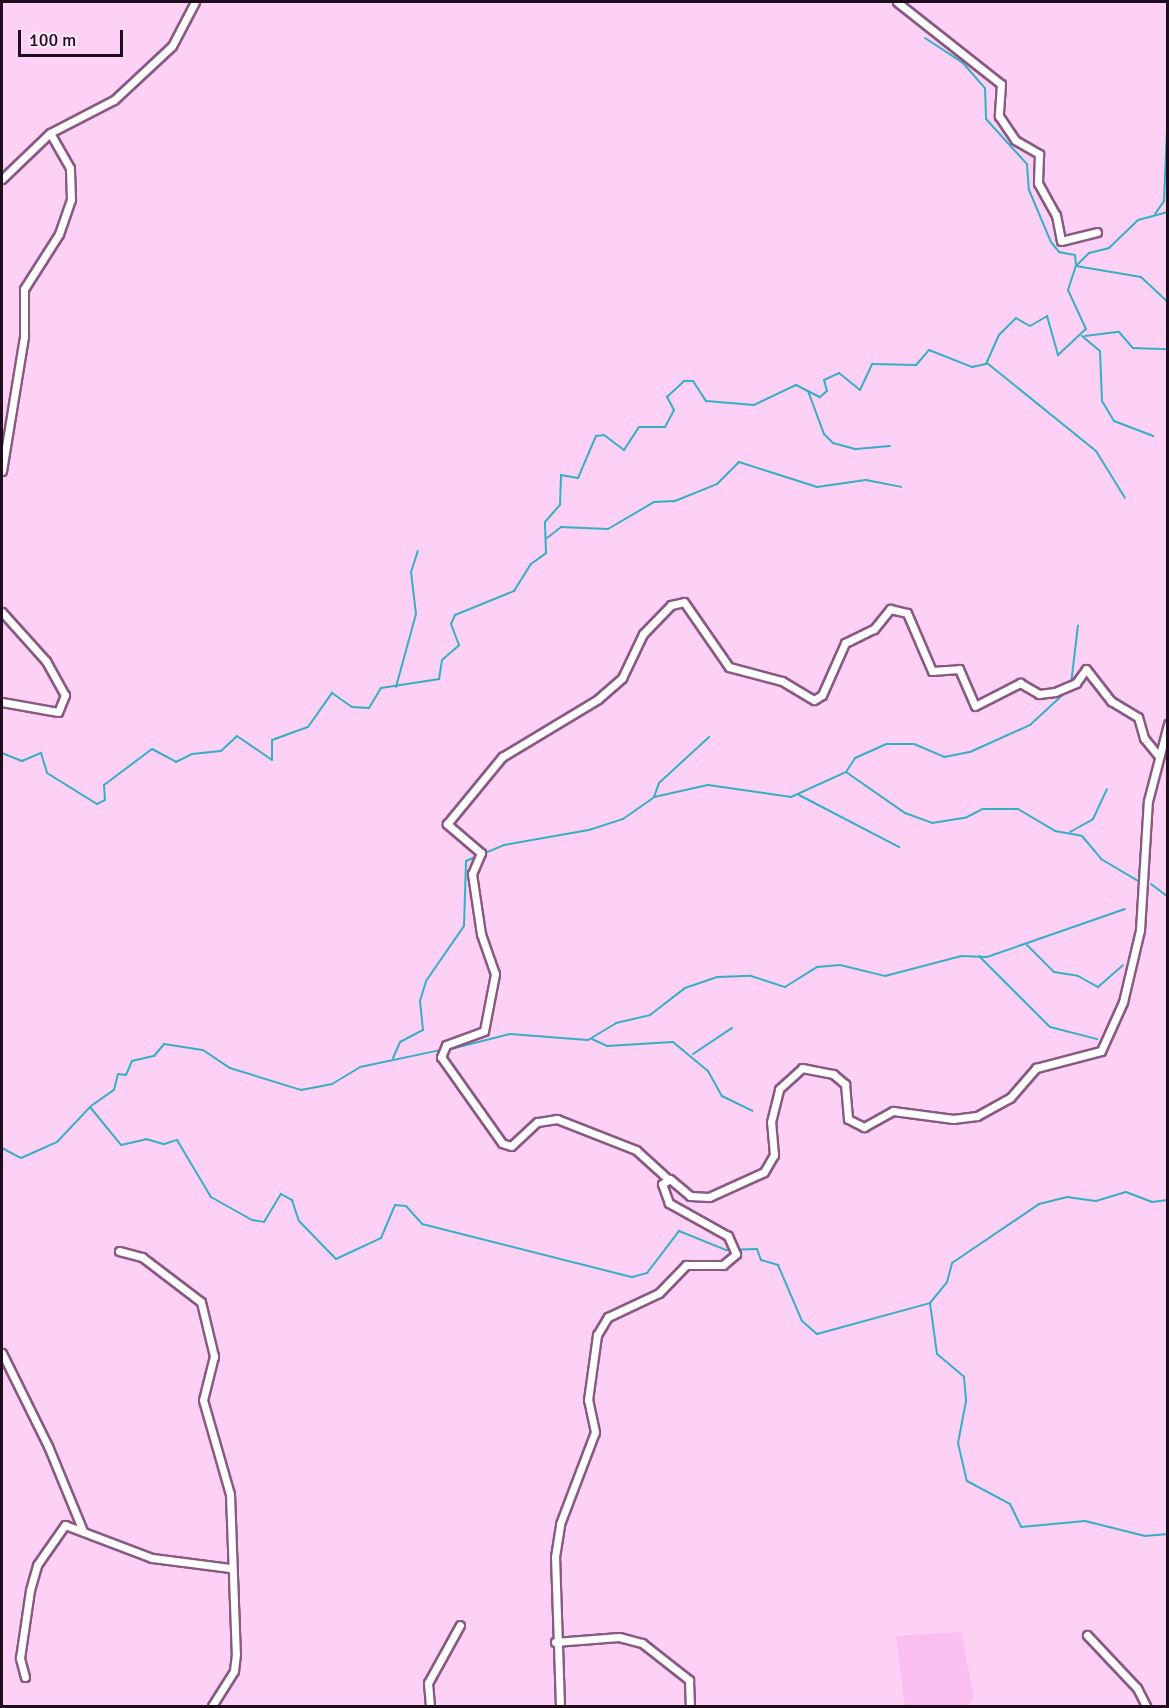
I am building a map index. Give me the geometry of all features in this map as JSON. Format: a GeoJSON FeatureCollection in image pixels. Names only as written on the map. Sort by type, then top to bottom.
{"type":"FeatureCollection","features":[{"type":"Feature","properties":{"kind":"street"},"geometry":{"type":"LineString","coordinates":[[2,179],[50,133],[114,100],[172,46],[195,2]]}},
{"type":"Feature","properties":{"kind":"street"},"geometry":{"type":"LineString","coordinates":[[897,2],[1001,84],[999,116],[1015,140],[1039,154],[1038,183],[1056,215],[1061,241],[1097,232]]}},
{"type":"Feature","properties":{"kind":"street"},"geometry":{"type":"LineString","coordinates":[[2,471],[24,336],[24,289],[59,234],[71,199],[70,168],[50,133]]}},
{"type":"Feature","properties":{"kind":"street"},"geometry":{"type":"LineString","coordinates":[[1158,755],[1144,738],[1138,717],[1111,701],[1086,669],[1077,683],[1055,692],[1039,694],[1020,683],[975,706],[958,669],[932,671],[908,613],[890,609],[874,629],[845,643],[822,695],[814,700],[782,681],[729,667],[684,603],[671,605],[643,634],[622,678],[598,699],[502,757],[447,824],[481,853],[472,874],[481,934],[495,974],[484,1031],[446,1045],[441,1057],[502,1143],[511,1146],[537,1122],[557,1119],[636,1150],[668,1179],[701,1198],[737,1188],[764,1172],[774,1155],[771,1122],[777,1094],[802,1068],[833,1074],[845,1084],[848,1119],[864,1127],[893,1111],[953,1119],[977,1116],[1010,1098],[1036,1068],[1101,1051],[1123,1002],[1140,930],[1143,842],[1158,755],[1167,724]]}},
{"type":"Feature","properties":{"kind":"street"},"geometry":{"type":"LineString","coordinates":[[2,612],[46,661],[65,694],[58,712],[2,702]]}},
{"type":"Feature","properties":{"kind":"street"},"geometry":{"type":"LineString","coordinates":[[560,1707],[555,1642],[555,1557],[560,1524],[594,1432],[588,1390],[603,1322],[666,1289],[686,1265],[723,1265],[736,1254],[735,1244],[669,1203],[661,1186],[668,1179]]}},
{"type":"Feature","properties":{"kind":"street"},"geometry":{"type":"LineString","coordinates":[[119,1251],[142,1257],[201,1302],[214,1356],[203,1400],[230,1494],[230,1568],[236,1654],[234,1671],[212,1707]]}},
{"type":"Feature","properties":{"kind":"street"},"geometry":{"type":"LineString","coordinates":[[2,1353],[48,1446],[83,1531]]}},
{"type":"Feature","properties":{"kind":"street"},"geometry":{"type":"LineString","coordinates":[[25,1677],[22,1634],[37,1565],[59,1529],[65,1525],[152,1558],[230,1568]]}},
{"type":"Feature","properties":{"kind":"street"},"geometry":{"type":"LineString","coordinates":[[430,1707],[428,1683],[460,1625]]}},
{"type":"Feature","properties":{"kind":"street"},"geometry":{"type":"LineString","coordinates":[[1088,1635],[1137,1688],[1146,1707]]}},
{"type":"Feature","properties":{"kind":"street"},"geometry":{"type":"LineString","coordinates":[[555,1642],[619,1637],[642,1643],[689,1680],[690,1707]]}},
{"type":"Feature","properties":{"kind":"shaded area"},"geometry":{"type":"Polygon","coordinates":[[[961,1632],[974,1698],[968,1705],[905,1706],[896,1636],[961,1632]]]}},
{"type":"Feature","properties":{"kind":"waterway"},"geometry":{"type":"LineString","coordinates":[[925,38],[963,63],[985,88],[986,119],[1027,164],[1029,190],[1051,242],[1059,252],[1075,255],[1076,266],[1141,277],[1168,302]]}},
{"type":"Feature","properties":{"kind":"waterway"},"geometry":{"type":"LineString","coordinates":[[1155,214],[1164,201],[1168,105]]}},
{"type":"Feature","properties":{"kind":"waterway"},"geometry":{"type":"LineString","coordinates":[[2,753],[22,761],[41,753],[47,773],[97,804],[105,800],[104,785],[152,749],[176,762],[192,754],[221,751],[237,736],[272,760],[272,740],[308,727],[332,693],[352,707],[369,708],[381,688],[439,679],[442,660],[459,645],[451,624],[455,615],[514,591],[531,564],[546,553],[545,522],[560,505],[561,475],[578,478],[596,436],[604,435],[624,450],[639,427],[665,427],[674,410],[667,397],[684,381],[693,381],[706,401],[754,405],[796,385],[820,397],[827,391],[824,380],[839,373],[860,390],[872,364],[916,365],[929,350],[972,367],[986,364],[999,335],[1016,318],[1030,326],[1047,316],[1058,355],[1086,329],[1068,290],[1076,266],[1089,253],[1109,248],[1138,220],[1168,212]]}},
{"type":"Feature","properties":{"kind":"waterway"},"geometry":{"type":"LineString","coordinates":[[1085,336],[1119,332],[1133,348],[1168,349]]}},
{"type":"Feature","properties":{"kind":"waterway"},"geometry":{"type":"LineString","coordinates":[[1082,336],[1100,351],[1102,401],[1114,421],[1153,436]]}},
{"type":"Feature","properties":{"kind":"waterway"},"geometry":{"type":"LineString","coordinates":[[987,363],[1096,451],[1125,498]]}},
{"type":"Feature","properties":{"kind":"waterway"},"geometry":{"type":"LineString","coordinates":[[808,391],[824,434],[833,443],[856,449],[890,446]]}},
{"type":"Feature","properties":{"kind":"waterway"},"geometry":{"type":"LineString","coordinates":[[547,538],[561,527],[608,529],[654,502],[675,501],[717,484],[739,462],[817,487],[866,480],[901,487]]}},
{"type":"Feature","properties":{"kind":"waterway"},"geometry":{"type":"LineString","coordinates":[[396,687],[416,614],[411,572],[418,551]]}},
{"type":"Feature","properties":{"kind":"waterway"},"geometry":{"type":"LineString","coordinates":[[1071,684],[1078,625]]}},
{"type":"Feature","properties":{"kind":"waterway"},"geometry":{"type":"LineString","coordinates":[[846,772],[855,758],[887,744],[914,744],[944,757],[970,752],[1030,725],[1069,689]]}},
{"type":"Feature","properties":{"kind":"waterway"},"geometry":{"type":"LineString","coordinates":[[654,797],[659,783],[709,737]]}},
{"type":"Feature","properties":{"kind":"waterway"},"geometry":{"type":"LineString","coordinates":[[393,1058],[400,1042],[423,1030],[420,1001],[426,981],[464,926],[466,861],[504,845],[589,830],[623,819],[654,797],[708,785],[791,797],[846,772],[905,813],[932,823],[965,818],[983,809],[1018,809],[1055,831],[1082,836],[1101,859],[1138,881]]}},
{"type":"Feature","properties":{"kind":"waterway"},"geometry":{"type":"LineString","coordinates":[[1070,832],[1093,819],[1107,789]]}},
{"type":"Feature","properties":{"kind":"waterway"},"geometry":{"type":"LineString","coordinates":[[799,795],[899,847]]}},
{"type":"Feature","properties":{"kind":"waterway"},"geometry":{"type":"LineString","coordinates":[[1151,884],[1168,897]]}},
{"type":"Feature","properties":{"kind":"waterway"},"geometry":{"type":"LineString","coordinates":[[447,1050],[510,1034],[588,1040],[616,1023],[650,1015],[685,988],[717,977],[751,976],[785,987],[817,967],[840,965],[885,976],[961,956],[987,957],[1125,909]]}},
{"type":"Feature","properties":{"kind":"waterway"},"geometry":{"type":"LineString","coordinates":[[1027,945],[1054,972],[1078,976],[1098,987],[1123,965]]}},
{"type":"Feature","properties":{"kind":"waterway"},"geometry":{"type":"LineString","coordinates":[[979,956],[1050,1027],[1097,1039]]}},
{"type":"Feature","properties":{"kind":"waterway"},"geometry":{"type":"LineString","coordinates":[[693,1054],[732,1028]]}},
{"type":"Feature","properties":{"kind":"waterway"},"geometry":{"type":"LineString","coordinates":[[592,1039],[607,1046],[673,1042],[708,1071],[722,1096],[753,1111]]}},
{"type":"Feature","properties":{"kind":"waterway"},"geometry":{"type":"LineString","coordinates":[[91,1106],[114,1090],[118,1074],[126,1075],[132,1061],[154,1056],[164,1044],[203,1050],[230,1068],[301,1090],[332,1084],[360,1067],[441,1050]]}},
{"type":"Feature","properties":{"kind":"waterway"},"geometry":{"type":"LineString","coordinates":[[2,1148],[21,1158],[57,1142],[90,1107],[121,1145],[146,1139],[164,1144],[177,1140],[211,1197],[252,1220],[264,1222],[281,1194],[292,1200],[299,1221],[336,1259],[381,1238],[395,1205],[406,1206],[422,1224],[632,1277],[647,1273],[679,1231],[726,1250],[757,1249],[761,1260],[778,1265],[802,1321],[817,1334],[930,1303],[937,1354],[964,1377],[966,1401],[958,1443],[967,1481],[1010,1504],[1021,1527],[1085,1521],[1145,1536],[1168,1534]]}},
{"type":"Feature","properties":{"kind":"waterway"},"geometry":{"type":"LineString","coordinates":[[930,1303],[947,1282],[952,1263],[1039,1204],[1067,1197],[1096,1201],[1126,1192],[1152,1202],[1168,1200]]}}]}
